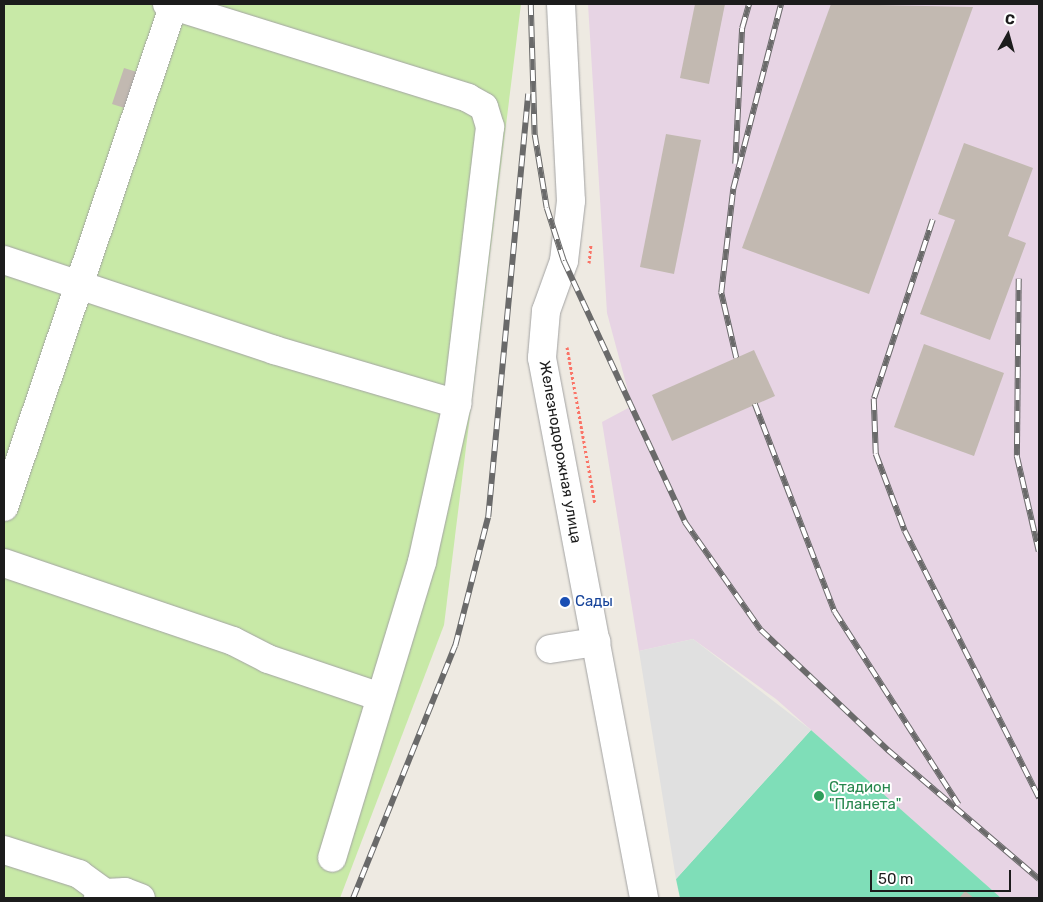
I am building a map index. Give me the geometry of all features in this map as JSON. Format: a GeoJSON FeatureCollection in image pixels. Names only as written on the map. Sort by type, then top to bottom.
{"type":"FeatureCollection","features":[{"type":"Feature","properties":{"kind":"street"},"geometry":{"type":"LineString","coordinates":[[4,507],[81,283],[172,4],[427,84],[484,107],[490,127],[457,404],[422,562],[332,858]]}},
{"type":"Feature","properties":{"kind":"street","name":"Железнодорожная улица"},"geometry":{"type":"LineString","coordinates":[[561,4],[571,201],[564,261],[546,312],[542,358],[644,898]]}},
{"type":"Feature","properties":{"kind":"street"},"geometry":{"type":"LineString","coordinates":[[4,260],[81,283],[274,350],[457,404]]}},
{"type":"Feature","properties":{"kind":"street"},"geometry":{"type":"LineString","coordinates":[[4,563],[233,640],[268,659],[380,697]]}},
{"type":"Feature","properties":{"kind":"street"},"geometry":{"type":"LineString","coordinates":[[550,649],[596,642]]}},
{"type":"Feature","properties":{"kind":"street"},"geometry":{"type":"LineString","coordinates":[[4,850],[79,874],[101,896],[125,892],[141,898]]}},
{"type":"Feature","properties":{"kind":"path"},"geometry":{"type":"LineString","coordinates":[[586,272],[590,233]]}},
{"type":"Feature","properties":{"kind":"path"},"geometry":{"type":"LineString","coordinates":[[565,339],[596,509]]}},
{"type":"Feature","properties":{"kind":"shaded area"},"geometry":{"type":"Polygon","coordinates":[[[588,4],[1039,4],[1039,898],[1001,898],[776,699],[693,639],[639,651],[602,422],[632,406],[607,313],[588,4]]]}},
{"type":"Feature","properties":{"kind":"shaded area"},"geometry":{"type":"Polygon","coordinates":[[[693,639],[811,730],[676,879],[639,651],[693,639]]]}},
{"type":"Feature","properties":{"kind":"green space"},"geometry":{"type":"Polygon","coordinates":[[[4,4],[521,4],[444,625],[340,898],[4,898],[4,4]]]}},
{"type":"Feature","properties":{"kind":"green space","name":"Стадион \"Планета\""},"geometry":{"type":"Polygon","coordinates":[[[811,730],[1001,898],[680,898],[676,879],[811,730]]]}},
{"type":"Feature","properties":{"kind":"building"},"geometry":{"type":"Polygon","coordinates":[[[695,4],[725,4],[709,84],[680,78],[695,4]]]}},
{"type":"Feature","properties":{"kind":"building"},"geometry":{"type":"Polygon","coordinates":[[[831,4],[973,7],[869,294],[742,248],[831,4]]]}},
{"type":"Feature","properties":{"kind":"building"},"geometry":{"type":"Polygon","coordinates":[[[124,68],[137,72],[134,111],[112,104],[124,68]]]}},
{"type":"Feature","properties":{"kind":"building"},"geometry":{"type":"Polygon","coordinates":[[[666,134],[701,140],[674,274],[640,267],[666,134]]]}},
{"type":"Feature","properties":{"kind":"building"},"geometry":{"type":"Polygon","coordinates":[[[964,143],[1033,168],[1008,236],[1026,243],[990,340],[920,314],[955,220],[938,214],[964,143]]]}},
{"type":"Feature","properties":{"kind":"building"},"geometry":{"type":"Polygon","coordinates":[[[924,344],[1004,373],[974,456],[894,427],[924,344]]]}},
{"type":"Feature","properties":{"kind":"building"},"geometry":{"type":"Polygon","coordinates":[[[754,350],[775,396],[672,441],[652,395],[754,350]]]}},
{"type":"Feature","properties":{"kind":"building"},"geometry":{"type":"Polygon","coordinates":[[[965,891],[974,898],[960,897],[965,891]]]}},
{"type":"Feature","properties":{"kind":"railway"},"geometry":{"type":"LineString","coordinates":[[531,4],[535,135],[547,208],[564,261],[685,522],[761,630],[888,750],[1039,879]]}},
{"type":"Feature","properties":{"kind":"railway"},"geometry":{"type":"LineString","coordinates":[[735,164],[742,28],[749,4]]}},
{"type":"Feature","properties":{"kind":"railway"},"geometry":{"type":"LineString","coordinates":[[736,358],[721,293],[733,189],[781,4]]}},
{"type":"Feature","properties":{"kind":"railway"},"geometry":{"type":"LineString","coordinates":[[353,898],[455,646],[488,517],[528,94]]}},
{"type":"Feature","properties":{"kind":"railway"},"geometry":{"type":"LineString","coordinates":[[933,220],[874,399],[876,454],[905,531],[1039,798]]}},
{"type":"Feature","properties":{"kind":"railway"},"geometry":{"type":"LineString","coordinates":[[1019,279],[1017,456],[1039,551]]}},
{"type":"Feature","properties":{"kind":"railway"},"geometry":{"type":"LineString","coordinates":[[755,404],[835,612],[959,805]]}},
{"type":"Feature","properties":{"kind":"place","name":"Сады"},"geometry":{"type":"Point","coordinates":[565,602]}},
{"type":"Feature","properties":{"kind":"place","name":"Стадион \"Планета\""},"geometry":{"type":"Point","coordinates":[819,796]}}]}
